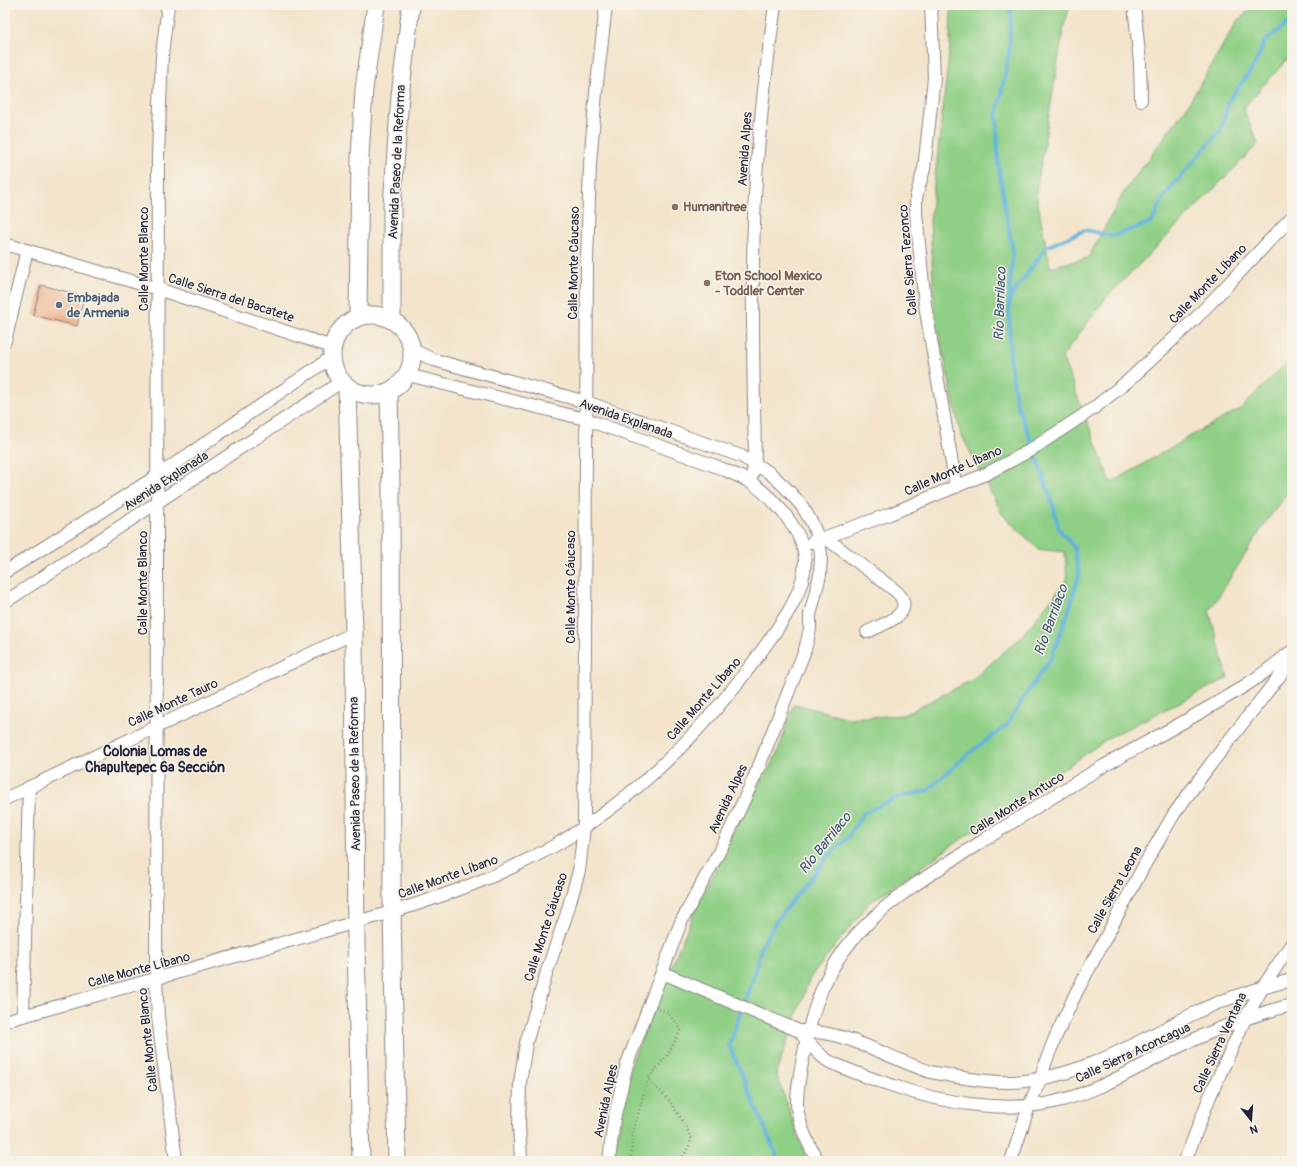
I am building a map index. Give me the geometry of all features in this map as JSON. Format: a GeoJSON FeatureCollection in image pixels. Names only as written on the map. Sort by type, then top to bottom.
{"type":"FeatureCollection","features":[{"type":"Feature","properties":{"kind":"main road"},"geometry":{"type":"LineString","coordinates":[[358,317],[360,157],[364,88],[376,5]]}},
{"type":"Feature","properties":{"kind":"main road","name":"Avenida Paseo de la Reforma"},"geometry":{"type":"LineString","coordinates":[[392,319],[392,206],[400,96],[411,5]]}},
{"type":"Feature","properties":{"kind":"main road"},"geometry":{"type":"LineString","coordinates":[[370,314],[381,315],[392,319],[402,327],[410,338],[413,350],[413,363],[408,375],[400,385],[389,392],[374,396],[360,394],[344,384],[334,370],[332,352],[336,337],[349,321],[358,317],[370,314]]}},
{"type":"Feature","properties":{"kind":"main road","name":"Avenida Paseo de la Reforma"},"geometry":{"type":"LineString","coordinates":[[344,384],[354,633],[356,922],[361,1161]]}},
{"type":"Feature","properties":{"kind":"main road"},"geometry":{"type":"LineString","coordinates":[[389,392],[391,494],[392,912],[397,1161]]}},
{"type":"Feature","properties":{"kind":"street","name":"Calle Monte Blanco"},"geometry":{"type":"LineString","coordinates":[[168,5],[162,55],[158,154],[156,980],[158,1017],[176,1161]]}},
{"type":"Feature","properties":{"kind":"street","name":"Calle Monte Cáucaso"},"geometry":{"type":"LineString","coordinates":[[521,1161],[519,1125],[520,1083],[526,1043],[548,968],[577,879],[584,827],[587,260],[590,164],[596,92],[606,5]]}},
{"type":"Feature","properties":{"kind":"street","name":"Avenida Alpes"},"geometry":{"type":"LineString","coordinates":[[750,482],[755,464],[752,289],[754,220],[759,139],[775,5]]}},
{"type":"Feature","properties":{"kind":"street","name":"Calle Sierra Tezonco"},"geometry":{"type":"LineString","coordinates":[[930,5],[934,78],[924,169],[916,197],[916,213],[925,305],[956,487]]}},
{"type":"Feature","properties":{"kind":"street"},"geometry":{"type":"LineString","coordinates":[[1134,5],[1140,63],[1141,100]]}},
{"type":"Feature","properties":{"kind":"street","name":"Calle Monte Líbano"},"geometry":{"type":"LineString","coordinates":[[5,1022],[445,896],[482,882],[512,868],[548,849],[584,827],[650,777],[682,746],[716,709],[749,669],[784,618],[796,596],[803,576],[805,560],[803,544],[822,539],[890,514],[988,473],[1029,451],[1094,408],[1129,380],[1196,318],[1292,217]]}},
{"type":"Feature","properties":{"kind":"street","name":"Calle Sierra del Bacatete"},"geometry":{"type":"LineString","coordinates":[[5,244],[158,289],[332,352]]}},
{"type":"Feature","properties":{"kind":"street"},"geometry":{"type":"LineString","coordinates":[[5,341],[27,250]]}},
{"type":"Feature","properties":{"kind":"street","name":"Avenida Explanada"},"geometry":{"type":"LineString","coordinates":[[413,350],[434,360],[586,402],[728,451],[755,464]]}},
{"type":"Feature","properties":{"kind":"street","name":"Avenida Explanada"},"geometry":{"type":"LineString","coordinates":[[5,572],[157,476],[332,352]]}},
{"type":"Feature","properties":{"kind":"street","name":"Avenida Explanada"},"geometry":{"type":"LineString","coordinates":[[408,375],[585,419],[736,474],[764,492],[778,507],[793,527],[803,544]]}},
{"type":"Feature","properties":{"kind":"street","name":"Avenida Explanada"},"geometry":{"type":"LineString","coordinates":[[5,602],[344,384]]}},
{"type":"Feature","properties":{"kind":"street","name":"Avenida Alpes"},"geometry":{"type":"LineString","coordinates":[[609,1161],[614,1119],[627,1064],[681,922],[725,841],[755,776],[805,650],[810,629],[810,615],[820,575],[822,539],[788,489],[770,473],[755,464]]}},
{"type":"Feature","properties":{"kind":"street"},"geometry":{"type":"LineString","coordinates":[[822,539],[897,592],[902,598],[904,605],[898,616],[867,632]]}},
{"type":"Feature","properties":{"kind":"street"},"geometry":{"type":"LineString","coordinates":[[792,604],[810,615]]}},
{"type":"Feature","properties":{"kind":"street","name":"Calle Monte Tauro"},"geometry":{"type":"LineString","coordinates":[[5,799],[354,633]]}},
{"type":"Feature","properties":{"kind":"street","name":"Calle Monte Antuco"},"geometry":{"type":"LineString","coordinates":[[818,1161],[808,1144],[797,1104],[801,1032],[823,984],[835,964],[848,945],[866,925],[910,889],[967,851],[1101,768],[1248,684],[1292,651]]}},
{"type":"Feature","properties":{"kind":"street","name":"Calle Sierra Leona"},"geometry":{"type":"LineString","coordinates":[[1011,1161],[1029,1106],[1041,1078],[1055,1038],[1076,993],[1146,862],[1170,821],[1210,765],[1292,660]]}},
{"type":"Feature","properties":{"kind":"street"},"geometry":{"type":"LineString","coordinates":[[23,1016],[29,787]]}},
{"type":"Feature","properties":{"kind":"street","name":"Calle Sierra Ventana"},"geometry":{"type":"LineString","coordinates":[[1185,1161],[1210,1096],[1246,1018],[1263,987],[1292,943]]}},
{"type":"Feature","properties":{"kind":"street","name":"Calle Sierra Aconcagua"},"geometry":{"type":"LineString","coordinates":[[663,972],[801,1032],[834,1035],[861,1043],[932,1072],[980,1081],[1012,1082],[1065,1073],[1088,1066],[1199,1011],[1229,998],[1263,987],[1292,980]]}},
{"type":"Feature","properties":{"kind":"street","name":"Calle Sierra Aconcagua"},"geometry":{"type":"LineString","coordinates":[[801,1032],[825,1059],[848,1070],[915,1094],[979,1105],[1029,1106],[1054,1102],[1100,1087],[1176,1048],[1246,1018],[1292,1005]]}},
{"type":"Feature","properties":{"kind":"path"},"geometry":{"type":"LineString","coordinates":[[631,1161],[632,1134],[648,1079],[668,1054],[681,1029],[667,1012],[650,1004]]}},
{"type":"Feature","properties":{"kind":"path"},"geometry":{"type":"LineString","coordinates":[[648,1079],[669,1100],[684,1123],[691,1138],[690,1144],[681,1161]]}},
{"type":"Feature","properties":{"kind":"green space"},"geometry":{"type":"Polygon","coordinates":[[[951,5],[1070,5],[1064,26],[1036,193],[1050,267],[1088,258],[1124,192],[1188,105],[1237,21],[1256,5],[1292,5],[1292,54],[1243,108],[1258,144],[1106,298],[1062,357],[1111,483],[1192,435],[1240,409],[1292,357],[1292,487],[1266,522],[1209,611],[1228,678],[1110,737],[869,903],[810,978],[776,1073],[807,1161],[613,1161],[631,1064],[689,924],[744,811],[777,754],[794,704],[848,718],[903,715],[972,680],[1020,638],[1067,580],[1065,552],[1038,549],[1002,514],[960,432],[935,315],[930,220],[950,46],[951,5]]]}},
{"type":"Feature","properties":{"kind":"building","name":"Embajada de Armenia"},"geometry":{"type":"Polygon","coordinates":[[[41,285],[84,296],[77,326],[33,315],[41,285]]]}},
{"type":"Feature","properties":{"kind":"waterway","name":"Río Barrilaco"},"geometry":{"type":"LineString","coordinates":[[779,1161],[729,1045],[753,977],[762,945],[776,921],[825,860],[848,837],[863,813],[899,797],[927,791],[967,755],[1007,725],[1051,658],[1069,610],[1079,574],[1074,547],[1059,529],[1053,505],[1017,405],[1010,361],[1009,299],[1013,251],[998,161],[997,114],[1009,53],[1011,5]]}},
{"type":"Feature","properties":{"kind":"waterway"},"geometry":{"type":"LineString","coordinates":[[1010,298],[1046,247],[1085,230],[1113,236],[1152,222],[1164,196],[1220,131],[1230,99],[1254,66],[1265,41],[1292,20]]}},
{"type":"Feature","properties":{"kind":"place","name":"Humanitree"},"geometry":{"type":"Point","coordinates":[675,207]}},
{"type":"Feature","properties":{"kind":"place","name":"Eton School Mexico - Toddler Center"},"geometry":{"type":"Point","coordinates":[707,283]}},
{"type":"Feature","properties":{"kind":"place","name":"Embajada de Armenia"},"geometry":{"type":"Point","coordinates":[59,305]}},
{"type":"Feature","properties":{"kind":"district","name":"Colonia Lomas de Chapultepec 6ª Sección"},"geometry":{"type":"Point","coordinates":[155,760]}}]}
